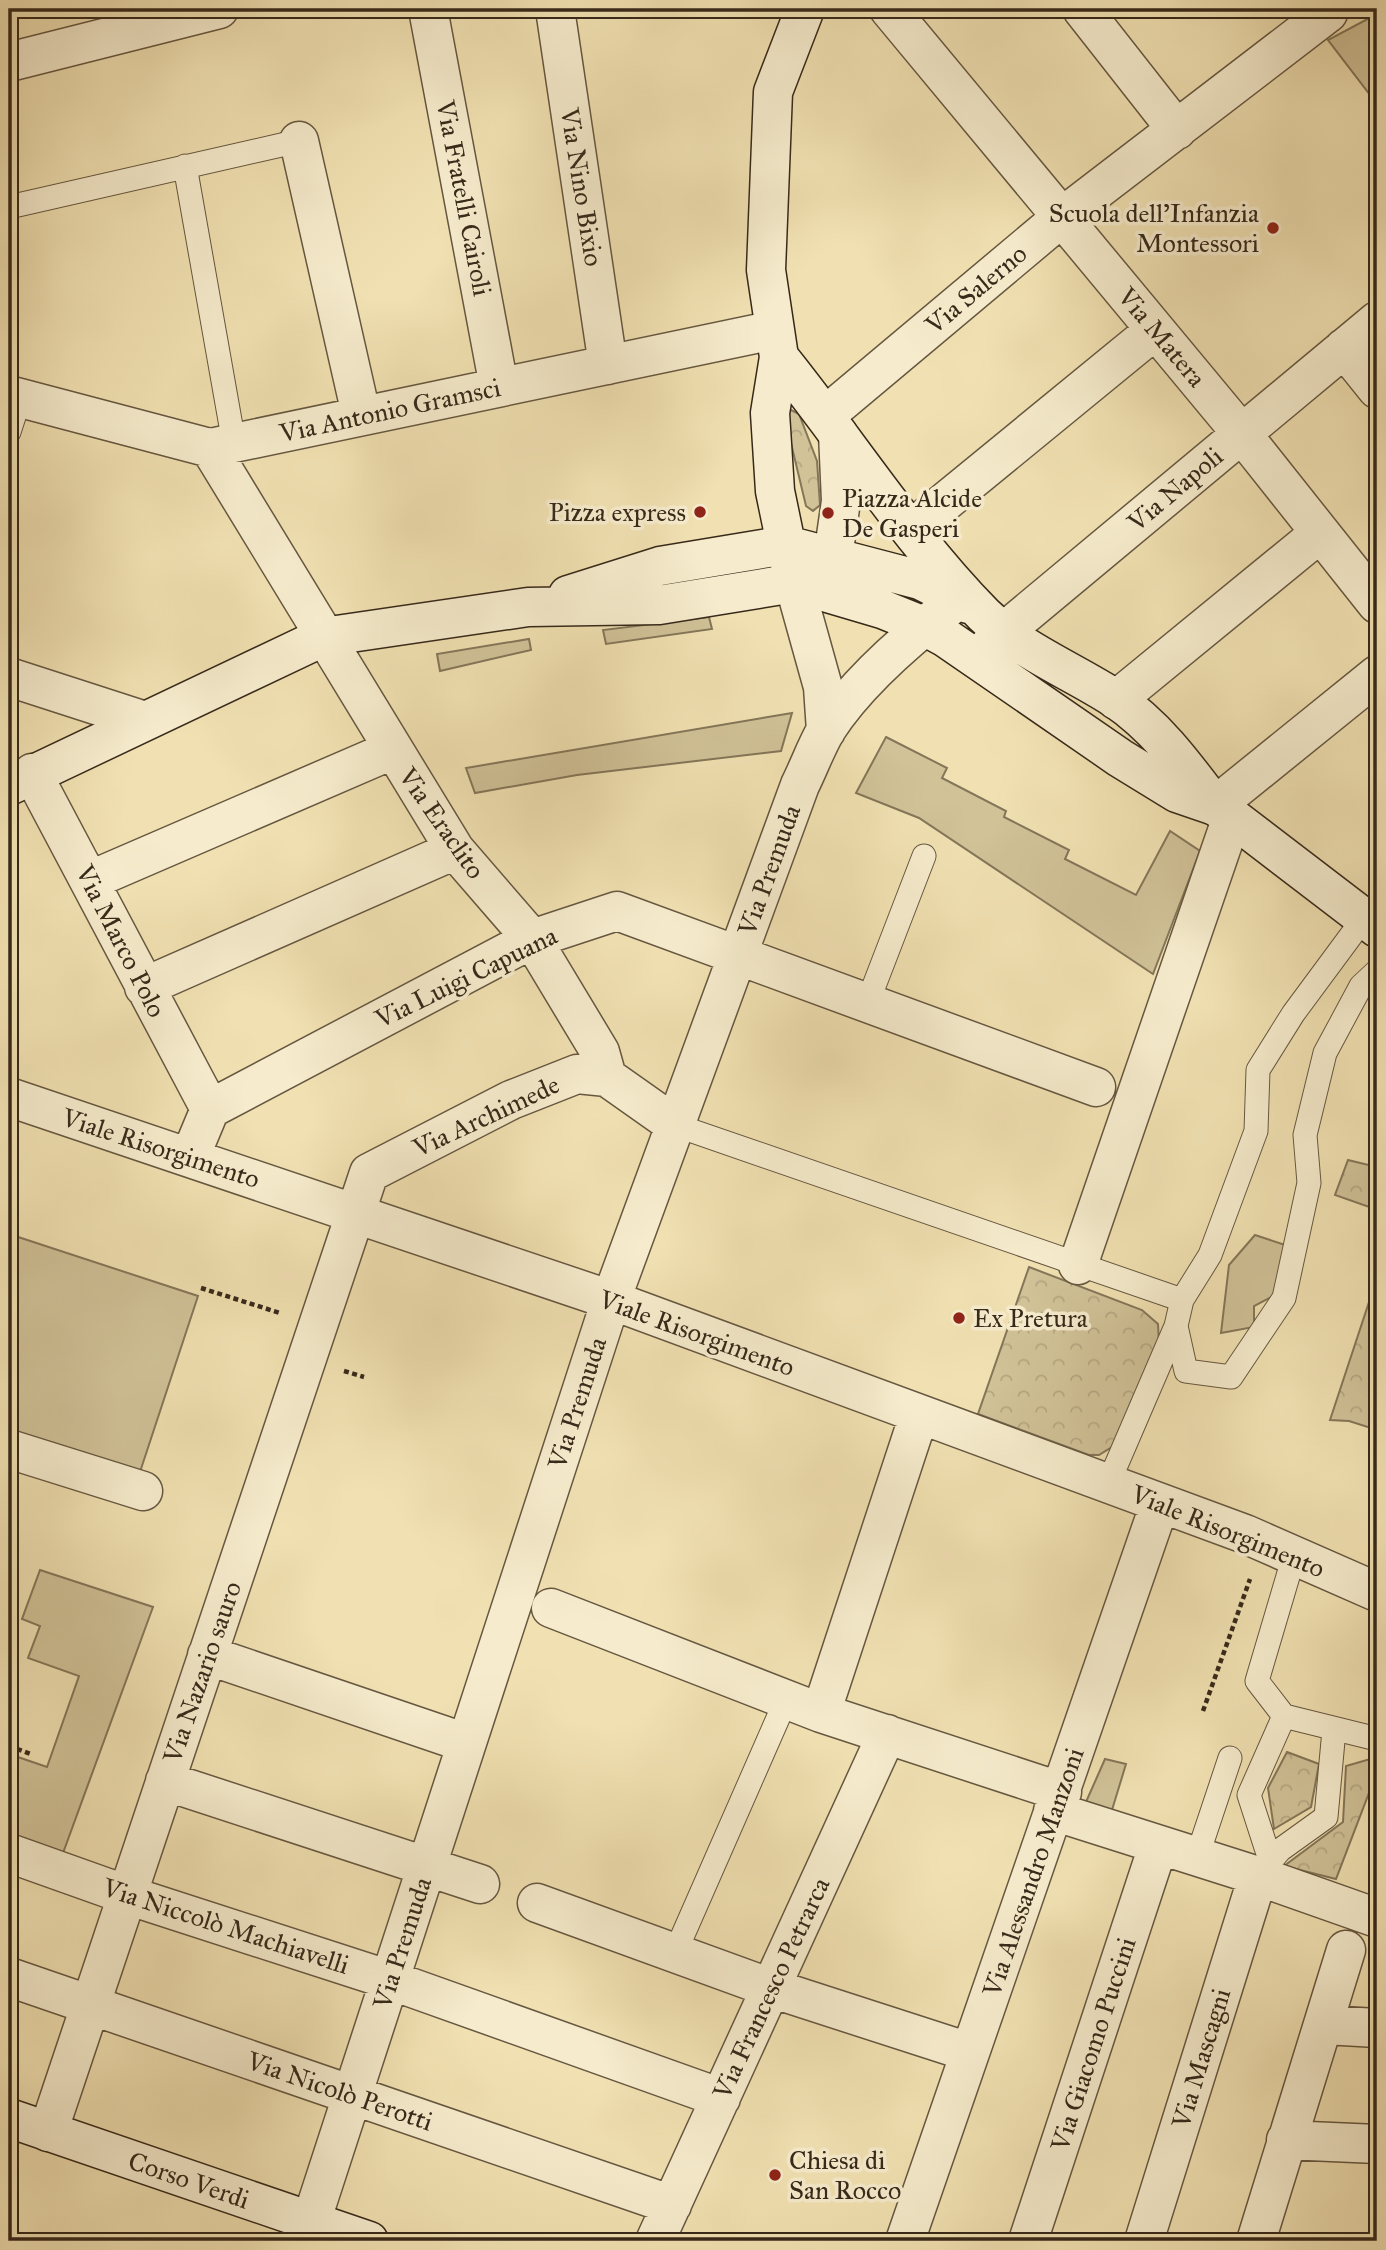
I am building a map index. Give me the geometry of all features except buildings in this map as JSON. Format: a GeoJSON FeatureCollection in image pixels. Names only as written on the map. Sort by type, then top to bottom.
{"type":"FeatureCollection","features":[{"type":"Feature","properties":{"kind":"street"},"geometry":{"type":"LineString","coordinates":[[9,62],[219,9]]}},
{"type":"Feature","properties":{"kind":"street","name":"Via Fratelli Cairoli"},"geometry":{"type":"LineString","coordinates":[[428,9],[499,387]]}},
{"type":"Feature","properties":{"kind":"street","name":"Via Nino Bixio"},"geometry":{"type":"LineString","coordinates":[[555,9],[608,365]]}},
{"type":"Feature","properties":{"kind":"street"},"geometry":{"type":"LineString","coordinates":[[805,9],[773,92],[766,270],[776,344],[770,413],[775,491],[794,583],[823,687],[826,731]]}},
{"type":"Feature","properties":{"kind":"street","name":"Via Matera"},"geometry":{"type":"LineString","coordinates":[[888,9],[1242,434],[1377,604]]}},
{"type":"Feature","properties":{"kind":"street"},"geometry":{"type":"LineString","coordinates":[[1082,9],[1177,130]]}},
{"type":"Feature","properties":{"kind":"street","name":"Via Salerno"},"geometry":{"type":"LineString","coordinates":[[832,424],[1062,217],[1177,130],[1326,11]]}},
{"type":"Feature","properties":{"kind":"street"},"geometry":{"type":"LineString","coordinates":[[299,141],[360,414]]}},
{"type":"Feature","properties":{"kind":"street","name":"Via Napoli"},"geometry":{"type":"LineString","coordinates":[[974,660],[980,613],[1242,434],[1377,321]]}},
{"type":"Feature","properties":{"kind":"street"},"geometry":{"type":"LineString","coordinates":[[912,529],[1155,330]]}},
{"type":"Feature","properties":{"kind":"street"},"geometry":{"type":"LineString","coordinates":[[776,344],[832,424],[980,613]]}},
{"type":"Feature","properties":{"kind":"street","name":"Via Antonio Gramsci"},"geometry":{"type":"LineString","coordinates":[[12,409],[222,445],[360,414],[608,365],[776,344]]}},
{"type":"Feature","properties":{"kind":"street"},"geometry":{"type":"LineString","coordinates":[[1344,348],[1377,389]]}},
{"type":"Feature","properties":{"kind":"street"},"geometry":{"type":"LineString","coordinates":[[20,779],[323,637],[528,607],[659,605],[794,583],[833,557],[841,501],[832,424]]}},
{"type":"Feature","properties":{"kind":"street","name":"Via Eraclito"},"geometry":{"type":"LineString","coordinates":[[222,445],[323,637],[455,850],[532,939],[600,1052],[607,1077]]}},
{"type":"Feature","properties":{"kind":"street"},"geometry":{"type":"LineString","coordinates":[[1116,700],[1320,533]]}},
{"type":"Feature","properties":{"kind":"street"},"geometry":{"type":"LineString","coordinates":[[528,607],[660,566],[786,545],[920,580],[980,613],[1116,700],[1161,736],[1224,811],[1371,923]]}},
{"type":"Feature","properties":{"kind":"street"},"geometry":{"type":"LineString","coordinates":[[794,583],[882,609],[924,626],[1177,793],[1224,811]]}},
{"type":"Feature","properties":{"kind":"street","name":"Via Premuda"},"geometry":{"type":"LineString","coordinates":[[311,2222],[611,1300],[800,785],[826,731],[858,691],[924,626],[980,613]]}},
{"type":"Feature","properties":{"kind":"street"},"geometry":{"type":"LineString","coordinates":[[1078,1265],[1224,811],[1377,675]]}},
{"type":"Feature","properties":{"kind":"street"},"geometry":{"type":"LineString","coordinates":[[9,677],[142,720]]}},
{"type":"Feature","properties":{"kind":"street"},"geometry":{"type":"LineString","coordinates":[[91,880],[392,750]]}},
{"type":"Feature","properties":{"kind":"street","name":"Via Marco Polo"},"geometry":{"type":"LineString","coordinates":[[20,779],[91,880],[144,987],[211,1109]]}},
{"type":"Feature","properties":{"kind":"street"},"geometry":{"type":"LineString","coordinates":[[144,987],[455,850]]}},
{"type":"Feature","properties":{"kind":"street","name":"Via Luigi Capuana"},"geometry":{"type":"LineString","coordinates":[[211,1109],[532,939],[617,911],[1096,1087]]}},
{"type":"Feature","properties":{"kind":"street","name":"Via Archimede"},"geometry":{"type":"LineString","coordinates":[[356,1212],[369,1173],[511,1100],[578,1074],[607,1077]]}},
{"type":"Feature","properties":{"kind":"street"},"geometry":{"type":"LineString","coordinates":[[607,1077],[675,1125]]}},
{"type":"Feature","properties":{"kind":"street","name":"Viale Risorgimento"},"geometry":{"type":"LineString","coordinates":[[9,1097],[611,1300],[1160,1503],[1377,1592]]}},
{"type":"Feature","properties":{"kind":"street"},"geometry":{"type":"LineString","coordinates":[[190,1157],[211,1109]]}},
{"type":"Feature","properties":{"kind":"street","name":"Via Nazario sauro"},"geometry":{"type":"LineString","coordinates":[[48,2132],[93,2006],[127,1895],[356,1212]]}},
{"type":"Feature","properties":{"kind":"street"},"geometry":{"type":"LineString","coordinates":[[804,1706],[919,1415]]}},
{"type":"Feature","properties":{"kind":"street"},"geometry":{"type":"LineString","coordinates":[[9,1449],[143,1491]]}},
{"type":"Feature","properties":{"kind":"street","name":"Via Alessandro Manzoni"},"geometry":{"type":"LineString","coordinates":[[905,2241],[1160,1503]]}},
{"type":"Feature","properties":{"kind":"street"},"geometry":{"type":"LineString","coordinates":[[551,1608],[1058,1801],[1158,1846],[1198,1857],[1264,1869],[1377,1918]]}},
{"type":"Feature","properties":{"kind":"street"},"geometry":{"type":"LineString","coordinates":[[207,1655],[466,1743]]}},
{"type":"Feature","properties":{"kind":"street","name":"Via Francesco Petrarca"},"geometry":{"type":"LineString","coordinates":[[655,2241],[887,1734]]}},
{"type":"Feature","properties":{"kind":"street"},"geometry":{"type":"LineString","coordinates":[[165,1781],[480,1884]]}},
{"type":"Feature","properties":{"kind":"street","name":"Via Giacomo Puccini"},"geometry":{"type":"LineString","coordinates":[[1028,2241],[1158,1846]]}},
{"type":"Feature","properties":{"kind":"street","name":"Via Niccolò Machiavelli"},"geometry":{"type":"LineString","coordinates":[[9,1853],[127,1895],[390,1980],[721,2098]]}},
{"type":"Feature","properties":{"kind":"street","name":"Via Mascagni"},"geometry":{"type":"LineString","coordinates":[[1144,2241],[1264,1869]]}},
{"type":"Feature","properties":{"kind":"street"},"geometry":{"type":"LineString","coordinates":[[537,1903],[771,1989],[969,2052]]}},
{"type":"Feature","properties":{"kind":"street"},"geometry":{"type":"LineString","coordinates":[[1256,2241],[1346,1950]]}},
{"type":"Feature","properties":{"kind":"street","name":"Via Nicolò Perotti"},"geometry":{"type":"LineString","coordinates":[[9,1977],[672,2205]]}},
{"type":"Feature","properties":{"kind":"street"},"geometry":{"type":"LineString","coordinates":[[1325,2025],[1377,2028]]}},
{"type":"Feature","properties":{"kind":"street","name":"Corso Verdi"},"geometry":{"type":"LineString","coordinates":[[9,2118],[369,2241]]}},
{"type":"Feature","properties":{"kind":"street"},"geometry":{"type":"LineString","coordinates":[[1286,2140],[1377,2144]]}},
{"type":"Feature","properties":{"kind":"lane"},"geometry":{"type":"LineString","coordinates":[[9,206],[299,141]]}},
{"type":"Feature","properties":{"kind":"lane"},"geometry":{"type":"LineString","coordinates":[[185,166],[222,445]]}},
{"type":"Feature","properties":{"kind":"lane"},"geometry":{"type":"LineString","coordinates":[[867,1004],[924,856]]}},
{"type":"Feature","properties":{"kind":"lane"},"geometry":{"type":"LineString","coordinates":[[1108,1484],[1177,1326],[1182,1300],[1210,1255],[1256,1131],[1258,1070],[1293,1014],[1371,923]]}},
{"type":"Feature","properties":{"kind":"lane"},"geometry":{"type":"LineString","coordinates":[[1177,1326],[1186,1371],[1231,1377],[1284,1298],[1309,1184],[1305,1135],[1325,1053],[1361,986],[1377,971]]}},
{"type":"Feature","properties":{"kind":"lane"},"geometry":{"type":"LineString","coordinates":[[675,1125],[1182,1300]]}},
{"type":"Feature","properties":{"kind":"lane"},"geometry":{"type":"LineString","coordinates":[[1294,1556],[1257,1681],[1284,1716],[1377,1739]]}},
{"type":"Feature","properties":{"kind":"lane"},"geometry":{"type":"LineString","coordinates":[[675,1953],[804,1706]]}},
{"type":"Feature","properties":{"kind":"lane"},"geometry":{"type":"LineString","coordinates":[[1264,1869],[1249,1795],[1284,1716]]}},
{"type":"Feature","properties":{"kind":"lane"},"geometry":{"type":"LineString","coordinates":[[1264,1869],[1280,1850],[1326,1817],[1334,1730]]}},
{"type":"Feature","properties":{"kind":"lane"},"geometry":{"type":"LineString","coordinates":[[1198,1857],[1230,1758]]}},
{"type":"Feature","properties":{"kind":"path"},"geometry":{"type":"LineString","coordinates":[[201,1288],[318,1325]]}},
{"type":"Feature","properties":{"kind":"path"},"geometry":{"type":"LineString","coordinates":[[335,1368],[364,1377]]}},
{"type":"Feature","properties":{"kind":"path"},"geometry":{"type":"LineString","coordinates":[[1203,1711],[1250,1578]]}},
{"type":"Feature","properties":{"kind":"path"},"geometry":{"type":"LineString","coordinates":[[9,1746],[31,1754]]}},
{"type":"Feature","properties":{"kind":"green space"},"geometry":{"type":"Polygon","coordinates":[[[1377,14],[1377,104],[1328,40],[1377,14]]]}},
{"type":"Feature","properties":{"kind":"green space"},"geometry":{"type":"Polygon","coordinates":[[[791,410],[799,414],[817,461],[820,505],[813,511],[806,506],[785,418],[791,410]]]}},
{"type":"Feature","properties":{"kind":"green space"},"geometry":{"type":"Polygon","coordinates":[[[709,617],[712,629],[606,644],[603,630],[709,617]]]}},
{"type":"Feature","properties":{"kind":"green space"},"geometry":{"type":"Polygon","coordinates":[[[529,639],[531,650],[440,671],[437,654],[529,639]]]}},
{"type":"Feature","properties":{"kind":"green space"},"geometry":{"type":"Polygon","coordinates":[[[792,713],[781,751],[577,775],[475,793],[466,768],[792,713]]]}},
{"type":"Feature","properties":{"kind":"green space"},"geometry":{"type":"Polygon","coordinates":[[[886,737],[947,768],[942,778],[1006,811],[1004,817],[1069,850],[1065,859],[1136,895],[1170,831],[1200,851],[1153,974],[919,818],[856,793],[886,737]]]}},
{"type":"Feature","properties":{"kind":"green space"},"geometry":{"type":"Polygon","coordinates":[[[1348,1160],[1377,1167],[1377,1190],[1372,1208],[1335,1195],[1348,1160]]]}},
{"type":"Feature","properties":{"kind":"green space"},"geometry":{"type":"Polygon","coordinates":[[[9,1234],[198,1296],[137,1481],[9,1439],[9,1234]]]}},
{"type":"Feature","properties":{"kind":"green space"},"geometry":{"type":"Polygon","coordinates":[[[1255,1235],[1288,1246],[1277,1294],[1254,1306],[1254,1327],[1221,1333],[1229,1265],[1255,1235]]]}},
{"type":"Feature","properties":{"kind":"green space"},"geometry":{"type":"Polygon","coordinates":[[[1029,1267],[1142,1310],[1158,1324],[1159,1343],[1115,1445],[1099,1455],[1089,1455],[978,1414],[1029,1267]]]}},
{"type":"Feature","properties":{"kind":"green space"},"geometry":{"type":"Polygon","coordinates":[[[1373,1290],[1377,1291],[1377,1430],[1349,1421],[1330,1420],[1373,1290]]]}},
{"type":"Feature","properties":{"kind":"green space"},"geometry":{"type":"Polygon","coordinates":[[[40,1570],[153,1607],[63,1853],[9,1833],[9,1754],[47,1767],[79,1676],[28,1658],[40,1626],[22,1619],[40,1570]]]}},
{"type":"Feature","properties":{"kind":"green space"},"geometry":{"type":"Polygon","coordinates":[[[1287,1752],[1319,1764],[1311,1807],[1274,1829],[1268,1788],[1287,1752]]]}},
{"type":"Feature","properties":{"kind":"green space"},"geometry":{"type":"Polygon","coordinates":[[[1377,1757],[1377,1772],[1336,1879],[1284,1866],[1343,1822],[1346,1766],[1377,1757]]]}},
{"type":"Feature","properties":{"kind":"green space"},"geometry":{"type":"Polygon","coordinates":[[[1105,1759],[1126,1764],[1112,1810],[1086,1802],[1105,1759]]]}},
{"type":"Feature","properties":{"kind":"place","name":"Scuola dell'Infanzia Montessori"},"geometry":{"type":"Point","coordinates":[1273,228]}},
{"type":"Feature","properties":{"kind":"place","name":"Pizza express"},"geometry":{"type":"Point","coordinates":[700,512]}},
{"type":"Feature","properties":{"kind":"place","name":"Piazza Alcide De Gasperi"},"geometry":{"type":"Point","coordinates":[828,513]}},
{"type":"Feature","properties":{"kind":"place","name":"Ex Pretura"},"geometry":{"type":"Point","coordinates":[959,1318]}},
{"type":"Feature","properties":{"kind":"place","name":"Chiesa di San Rocco"},"geometry":{"type":"Point","coordinates":[775,2175]}}]}
